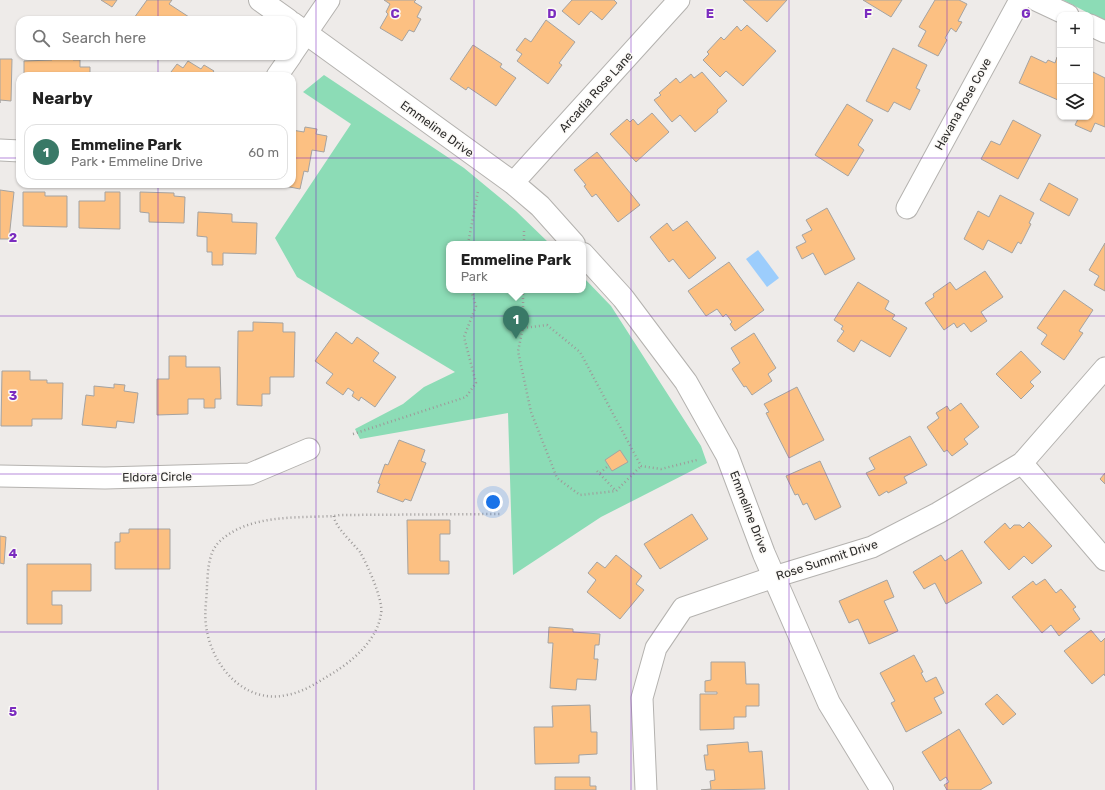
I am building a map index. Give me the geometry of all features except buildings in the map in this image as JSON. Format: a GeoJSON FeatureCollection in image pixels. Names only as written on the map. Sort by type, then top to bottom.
{"type":"FeatureCollection","features":[{"type":"Feature","properties":{"kind":"street"},"geometry":{"type":"LineString","coordinates":[[260,0],[282,16]]}},
{"type":"Feature","properties":{"kind":"street"},"geometry":{"type":"LineString","coordinates":[[296,38],[299,28],[329,0]]}},
{"type":"Feature","properties":{"kind":"street","name":"Arcadia Rose Lane"},"geometry":{"type":"LineString","coordinates":[[513,183],[679,0]]}},
{"type":"Feature","properties":{"kind":"street","name":"Havana Rose Cove"},"geometry":{"type":"LineString","coordinates":[[907,208],[1020,0]]}},
{"type":"Feature","properties":{"kind":"street"},"geometry":{"type":"LineString","coordinates":[[1036,0],[1062,12]]}},
{"type":"Feature","properties":{"kind":"street"},"geometry":{"type":"LineString","coordinates":[[1093,26],[1105,32]]}},
{"type":"Feature","properties":{"kind":"street","name":"Emmeline Drive"},"geometry":{"type":"LineString","coordinates":[[299,28],[513,183],[540,206],[571,241]]}},
{"type":"Feature","properties":{"kind":"street"},"geometry":{"type":"LineString","coordinates":[[280,72],[288,60]]}},
{"type":"Feature","properties":{"kind":"street"},"geometry":{"type":"LineString","coordinates":[[0,150],[16,150]]}},
{"type":"Feature","properties":{"kind":"street","name":"Emmeline Drive"},"geometry":{"type":"LineString","coordinates":[[586,257],[623,298],[686,382],[727,454],[774,577],[829,703],[882,790]]}},
{"type":"Feature","properties":{"kind":"street","name":"Rose Summit Drive"},"geometry":{"type":"LineString","coordinates":[[646,790],[642,698],[656,648],[683,608],[774,577],[872,547],[938,513],[1022,462],[1105,368]]}},
{"type":"Feature","properties":{"kind":"street","name":"Eldora Circle"},"geometry":{"type":"LineString","coordinates":[[0,476],[105,478],[250,474],[309,449]]}},
{"type":"Feature","properties":{"kind":"street"},"geometry":{"type":"LineString","coordinates":[[1022,462],[1105,560]]}},
{"type":"Feature","properties":{"kind":"path"},"geometry":{"type":"LineString","coordinates":[[469,241],[478,191]]}},
{"type":"Feature","properties":{"kind":"path"},"geometry":{"type":"LineString","coordinates":[[524,228],[524,241]]}},
{"type":"Feature","properties":{"kind":"path"},"geometry":{"type":"LineString","coordinates":[[353,434],[466,397],[476,382],[464,337],[476,306],[472,293]]}},
{"type":"Feature","properties":{"kind":"path"},"geometry":{"type":"LineString","coordinates":[[523,293],[522,328],[518,351],[531,412],[557,478],[580,495],[616,491],[641,466]]}},
{"type":"Feature","properties":{"kind":"path"},"geometry":{"type":"LineString","coordinates":[[522,328],[547,325],[580,352],[641,466]]}},
{"type":"Feature","properties":{"kind":"path"},"geometry":{"type":"LineString","coordinates":[[641,466],[661,469],[697,460]]}},
{"type":"Feature","properties":{"kind":"path"},"geometry":{"type":"LineString","coordinates":[[607,467],[598,472],[616,491]]}},
{"type":"Feature","properties":{"kind":"path"},"geometry":{"type":"LineString","coordinates":[[334,516],[336,523],[360,553],[366,565],[380,601],[382,612],[379,624],[361,651],[343,667],[308,688],[286,696],[267,696],[252,692],[236,683],[223,670],[211,646],[206,624],[211,557],[218,543],[232,533],[251,525],[273,519],[334,516],[501,514]]}},
{"type":"Feature","properties":{"kind":"green space"},"geometry":{"type":"Polygon","coordinates":[[[1063,0],[1105,0],[1105,21],[1093,15],[1093,12],[1086,12],[1063,0]]]}},
{"type":"Feature","properties":{"kind":"green space"},"geometry":{"type":"Polygon","coordinates":[[[324,75],[464,168],[516,211],[547,241],[446,241],[446,293],[586,293],[586,280],[611,306],[701,446],[707,463],[601,517],[513,575],[508,413],[360,439],[355,429],[403,404],[424,387],[455,372],[297,277],[275,238],[351,124],[303,92],[324,75]]]}},
{"type":"Feature","properties":{"kind":"water"},"geometry":{"type":"Polygon","coordinates":[[[758,250],[779,278],[767,287],[746,259],[758,250]]]}},
{"type":"Feature","properties":{"kind":"place","name":"Emmeline Park"},"geometry":{"type":"Point","coordinates":[516,339]}}]}
